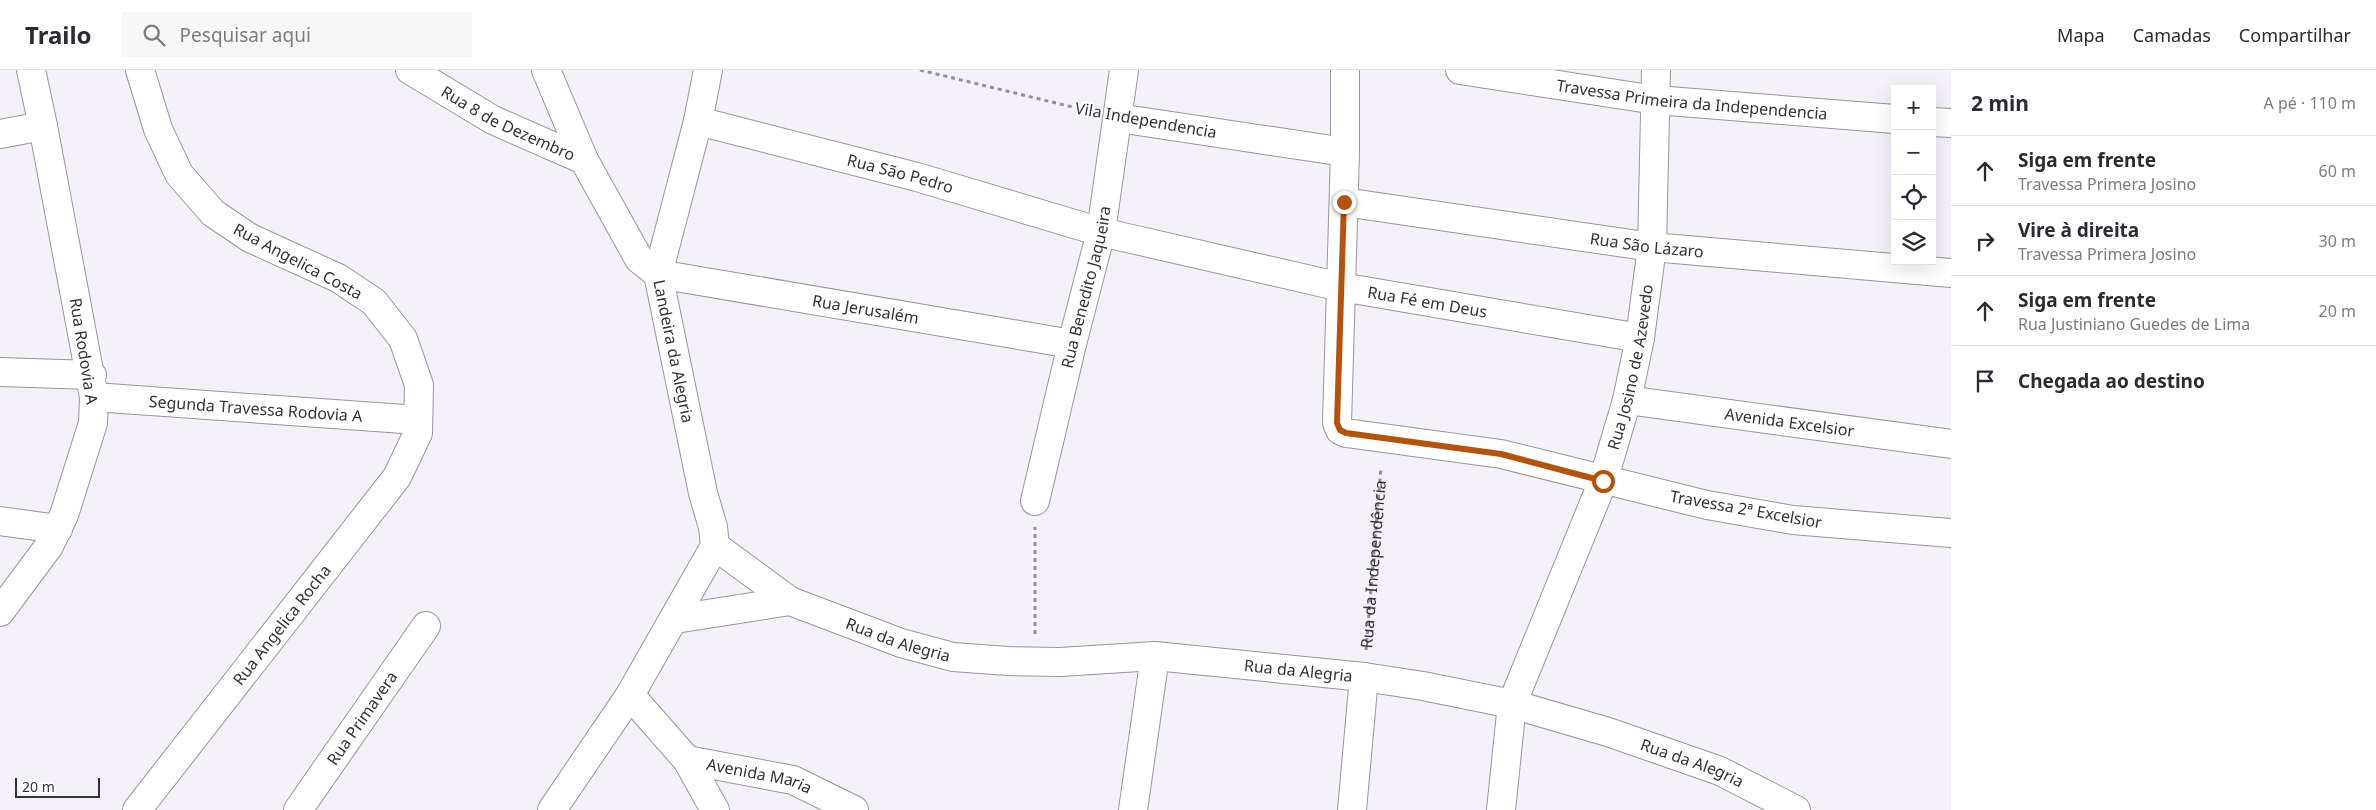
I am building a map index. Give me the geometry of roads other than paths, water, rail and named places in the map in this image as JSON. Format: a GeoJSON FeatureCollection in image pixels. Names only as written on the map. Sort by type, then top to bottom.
{"type":"FeatureCollection","features":[{"type":"Feature","properties":{"kind":"street","name":"Rua Rodovia A"},"geometry":{"type":"LineString","coordinates":[[0,612],[49,546],[58,529],[64,516],[93,423],[93,386],[44,126],[31,70]]}},
{"type":"Feature","properties":{"kind":"street","name":"Rua Angelica Costa"},"geometry":{"type":"LineString","coordinates":[[140,70],[158,129],[179,174],[213,213],[250,238],[338,278],[374,302],[403,339],[419,385],[418,426]]}},
{"type":"Feature","properties":{"kind":"street","name":"Rua 8 de Dezembro"},"geometry":{"type":"LineString","coordinates":[[410,70],[492,120],[584,160]]}},
{"type":"Feature","properties":{"kind":"street","name":"Rua 8 de Dezembro"},"geometry":{"type":"LineString","coordinates":[[546,70],[584,160],[640,259],[658,274]]}},
{"type":"Feature","properties":{"kind":"street","name":"Landeira da Alegria"},"geometry":{"type":"LineString","coordinates":[[708,70],[698,121],[658,274],[713,528],[715,546]]}},
{"type":"Feature","properties":{"kind":"street","name":"Rua Benedito Jaqueira"},"geometry":{"type":"LineString","coordinates":[[1035,501],[1101,232],[1124,70]]}},
{"type":"Feature","properties":{"kind":"street","name":"Travessa 2ª Excelsior"},"geometry":{"type":"LineString","coordinates":[[1345,70],[1346,152],[1337,423],[1340,430],[1346,433],[1383,439],[1501,454],[1707,506],[1793,520],[1951,533]]}},
{"type":"Feature","properties":{"kind":"street","name":"Travessa Primeira da Independencia"},"geometry":{"type":"LineString","coordinates":[[1460,70],[1656,100],[1891,119]]}},
{"type":"Feature","properties":{"kind":"street","name":"Rua Josino de Azevedo"},"geometry":{"type":"LineString","coordinates":[[1501,810],[1512,704],[1603,481],[1627,400],[1640,338],[1652,246],[1656,70]]}},
{"type":"Feature","properties":{"kind":"street","name":"Vila Independencia"},"geometry":{"type":"LineString","coordinates":[[1118,118],[1346,152]]}},
{"type":"Feature","properties":{"kind":"street","name":"Rua São Pedro"},"geometry":{"type":"LineString","coordinates":[[698,121],[917,177],[1101,232]]}},
{"type":"Feature","properties":{"kind":"street"},"geometry":{"type":"LineString","coordinates":[[1936,122],[1951,123]]}},
{"type":"Feature","properties":{"kind":"street"},"geometry":{"type":"LineString","coordinates":[[0,134],[44,126]]}},
{"type":"Feature","properties":{"kind":"street","name":"Rua São Lázaro"},"geometry":{"type":"LineString","coordinates":[[1344,202],[1652,246],[1951,273]]}},
{"type":"Feature","properties":{"kind":"street","name":"Rua Fé em Deus"},"geometry":{"type":"LineString","coordinates":[[1101,232],[1342,287],[1640,338]]}},
{"type":"Feature","properties":{"kind":"street","name":"Rua Jerusalém"},"geometry":{"type":"LineString","coordinates":[[658,274],[1072,344]]}},
{"type":"Feature","properties":{"kind":"street","name":"Segunda Travessa Rodovia A"},"geometry":{"type":"LineString","coordinates":[[0,372],[93,386],[418,426]]}},
{"type":"Feature","properties":{"kind":"street","name":"Avenida Excelsior"},"geometry":{"type":"LineString","coordinates":[[1627,400],[1951,444]]}},
{"type":"Feature","properties":{"kind":"street","name":"Rua Angelica Rocha"},"geometry":{"type":"LineString","coordinates":[[137,810],[397,478],[418,426]]}},
{"type":"Feature","properties":{"kind":"street"},"geometry":{"type":"LineString","coordinates":[[0,521],[58,529]]}},
{"type":"Feature","properties":{"kind":"street"},"geometry":{"type":"LineString","coordinates":[[552,810],[630,695],[715,546]]}},
{"type":"Feature","properties":{"kind":"street","name":"Rua da Alegria"},"geometry":{"type":"LineString","coordinates":[[715,546],[790,601],[901,643],[953,657],[1034,662],[1155,656],[1364,677],[1512,704],[1608,732],[1720,771],[1796,810]]}},
{"type":"Feature","properties":{"kind":"street","name":"Rua da Alegria"},"geometry":{"type":"LineString","coordinates":[[675,619],[790,601]]}},
{"type":"Feature","properties":{"kind":"street","name":"Rua Primavera"},"geometry":{"type":"LineString","coordinates":[[298,810],[426,626]]}},
{"type":"Feature","properties":{"kind":"street"},"geometry":{"type":"LineString","coordinates":[[1133,810],[1155,656]]}},
{"type":"Feature","properties":{"kind":"street"},"geometry":{"type":"LineString","coordinates":[[1352,810],[1364,677]]}},
{"type":"Feature","properties":{"kind":"street"},"geometry":{"type":"LineString","coordinates":[[630,695],[687,760],[715,810]]}},
{"type":"Feature","properties":{"kind":"street","name":"Avenida Maria"},"geometry":{"type":"LineString","coordinates":[[687,760],[794,780],[854,810]]}}]}
